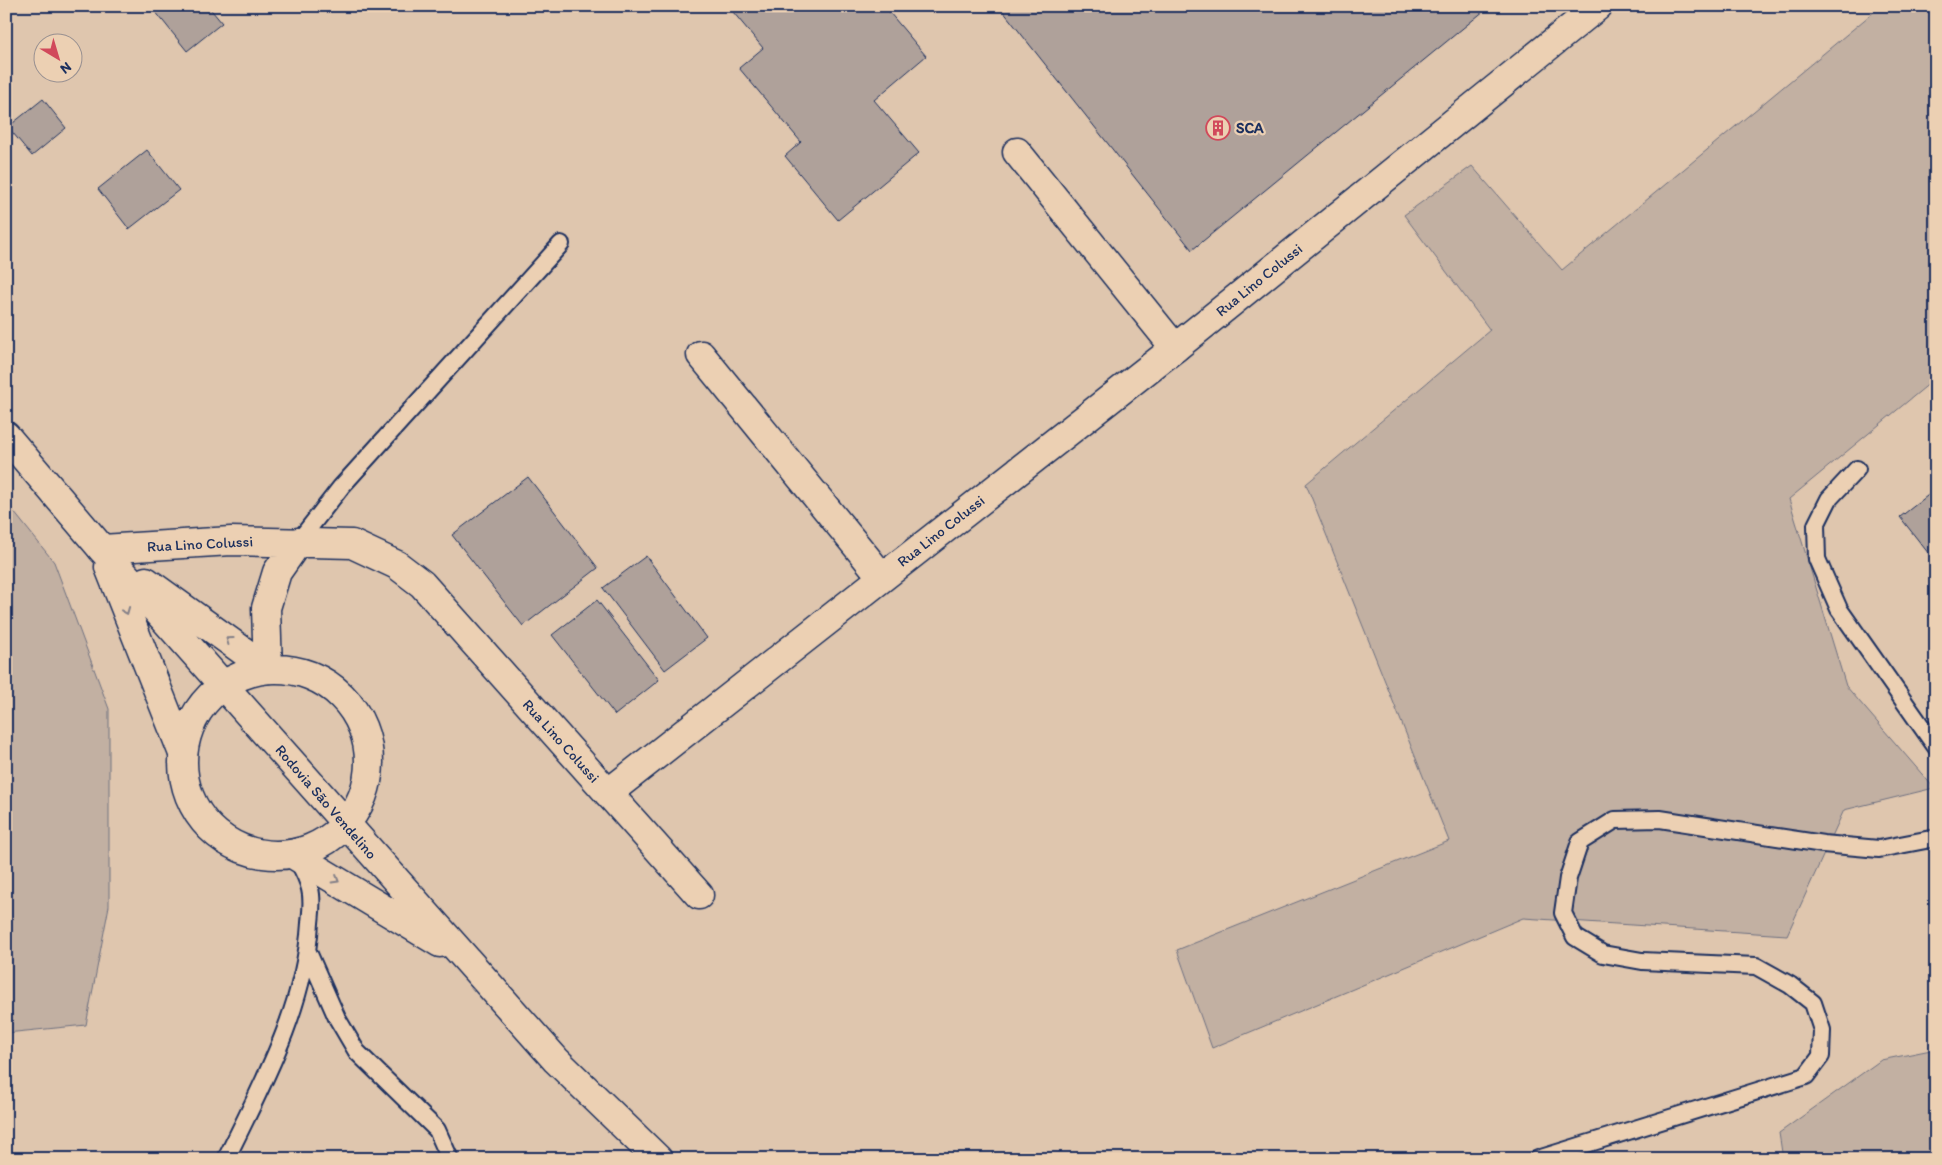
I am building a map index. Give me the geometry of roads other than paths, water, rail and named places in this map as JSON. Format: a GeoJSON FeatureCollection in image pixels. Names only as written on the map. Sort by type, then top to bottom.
{"type":"FeatureCollection","features":[{"type":"Feature","properties":{"kind":"main road","name":"Rua Lino Colussi"},"geometry":{"type":"LineString","coordinates":[[102,549],[231,541],[352,544],[397,565],[422,584],[608,794],[1175,348],[1598,6]]}},
{"type":"Feature","properties":{"kind":"main road"},"geometry":{"type":"LineString","coordinates":[[1017,152],[1175,348]]}},
{"type":"Feature","properties":{"kind":"main road"},"geometry":{"type":"LineString","coordinates":[[701,355],[882,577]]}},
{"type":"Feature","properties":{"kind":"main road","name":"Rodovia São Vendelino"},"geometry":{"type":"LineString","coordinates":[[6,436],[102,549],[464,958],[556,1060],[658,1159]]}},
{"type":"Feature","properties":{"kind":"main road"},"geometry":{"type":"LineString","coordinates":[[268,669],[266,608],[277,572],[298,542]]}},
{"type":"Feature","properties":{"kind":"main road"},"geometry":{"type":"LineString","coordinates":[[102,549],[268,669]]}},
{"type":"Feature","properties":{"kind":"main road"},"geometry":{"type":"LineString","coordinates":[[102,549],[182,751],[185,786],[200,818],[226,842],[259,855],[294,855],[313,848],[330,838],[346,825],[363,798],[370,767],[366,736],[352,707],[329,685],[300,672],[268,669],[245,674],[224,685],[204,702],[190,726],[182,751]]}},
{"type":"Feature","properties":{"kind":"main road"},"geometry":{"type":"LineString","coordinates":[[608,794],[699,895]]}},
{"type":"Feature","properties":{"kind":"main road"},"geometry":{"type":"LineString","coordinates":[[294,855],[464,958]]}},
{"type":"Feature","properties":{"kind":"lane"},"geometry":{"type":"LineString","coordinates":[[298,542],[341,487],[561,244]]}},
{"type":"Feature","properties":{"kind":"lane"},"geometry":{"type":"LineString","coordinates":[[1857,469],[1829,500],[1816,524],[1817,559],[1839,610],[1936,747]]}},
{"type":"Feature","properties":{"kind":"lane"},"geometry":{"type":"LineString","coordinates":[[1538,1159],[1806,1076],[1820,1056],[1822,1030],[1813,1004],[1790,985],[1756,966],[1632,959],[1603,954],[1574,937],[1563,913],[1568,878],[1580,842],[1615,820],[1660,819],[1823,844],[1879,849],[1936,838]]}},
{"type":"Feature","properties":{"kind":"lane"},"geometry":{"type":"LineString","coordinates":[[226,1159],[286,1030],[308,952],[310,888],[306,876],[294,855]]}},
{"type":"Feature","properties":{"kind":"lane"},"geometry":{"type":"LineString","coordinates":[[308,952],[337,1018],[358,1052],[437,1130],[450,1159]]}},
{"type":"Feature","properties":{"kind":"place","name":"SCA"},"geometry":{"type":"Point","coordinates":[1218,128]}}]}
